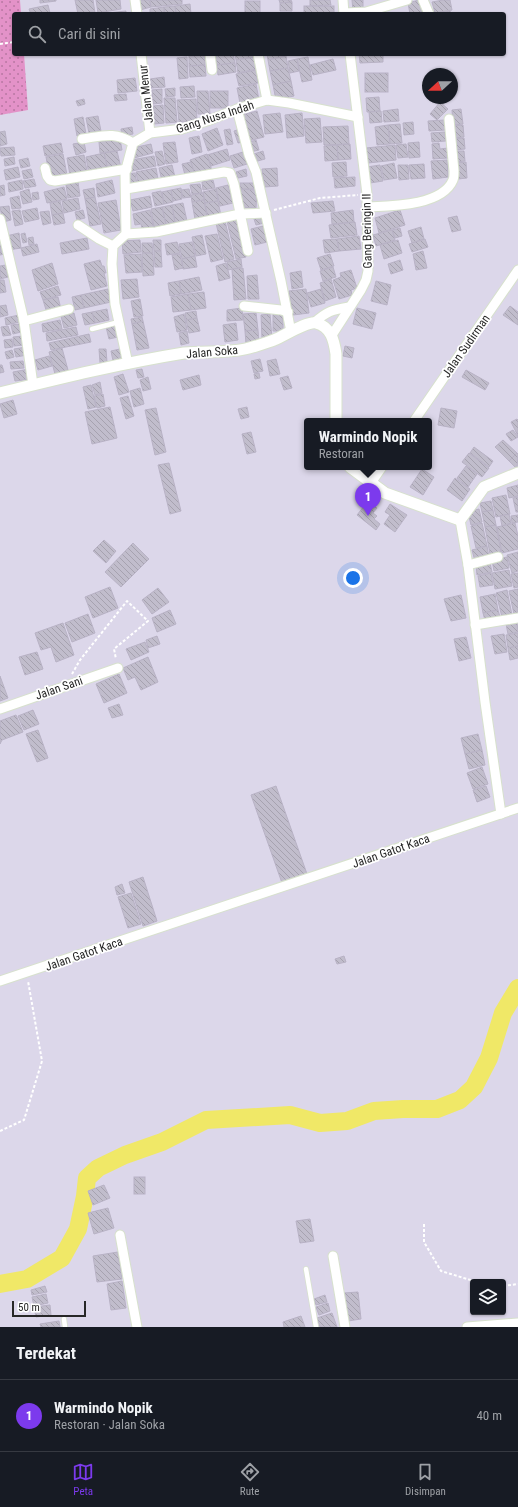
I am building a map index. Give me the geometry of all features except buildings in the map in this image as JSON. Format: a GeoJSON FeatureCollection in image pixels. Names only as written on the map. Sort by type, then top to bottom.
{"type":"FeatureCollection","features":[{"type":"Feature","properties":{"kind":"street"},"geometry":{"type":"LineString","coordinates":[[135,0],[137,12]]}},
{"type":"Feature","properties":{"kind":"street"},"geometry":{"type":"LineString","coordinates":[[343,0],[344,12]]}},
{"type":"Feature","properties":{"kind":"street"},"geometry":{"type":"LineString","coordinates":[[366,12],[407,0]]}},
{"type":"Feature","properties":{"kind":"street"},"geometry":{"type":"LineString","coordinates":[[423,0],[428,12]]}},
{"type":"Feature","properties":{"kind":"street","name":"Jalan Menur"},"geometry":{"type":"LineString","coordinates":[[141,56],[150,133]]}},
{"type":"Feature","properties":{"kind":"street"},"geometry":{"type":"LineString","coordinates":[[210,56],[212,70]]}},
{"type":"Feature","properties":{"kind":"street"},"geometry":{"type":"LineString","coordinates":[[258,56],[267,100]]}},
{"type":"Feature","properties":{"kind":"street","name":"Gang Beringin II"},"geometry":{"type":"LineString","coordinates":[[332,335],[366,280],[368,270],[367,194],[350,56]]}},
{"type":"Feature","properties":{"kind":"street","name":"Gang Nusa Indah"},"geometry":{"type":"LineString","coordinates":[[133,143],[150,133],[182,129],[267,100],[358,117]]}},
{"type":"Feature","properties":{"kind":"street"},"geometry":{"type":"LineString","coordinates":[[237,109],[249,155],[256,172],[292,332]]}},
{"type":"Feature","properties":{"kind":"street"},"geometry":{"type":"LineString","coordinates":[[368,207],[409,204],[430,199],[446,190],[454,180],[449,119]]}},
{"type":"Feature","properties":{"kind":"street"},"geometry":{"type":"LineString","coordinates":[[82,139],[114,135],[124,137],[133,143],[125,173],[126,234]]}},
{"type":"Feature","properties":{"kind":"street"},"geometry":{"type":"LineString","coordinates":[[45,168],[47,176],[50,180],[126,169]]}},
{"type":"Feature","properties":{"kind":"street"},"geometry":{"type":"LineString","coordinates":[[126,189],[224,172],[230,173],[248,251]]}},
{"type":"Feature","properties":{"kind":"street"},"geometry":{"type":"LineString","coordinates":[[128,364],[114,304],[112,264],[113,246],[126,234],[156,232],[240,214],[266,213]]}},
{"type":"Feature","properties":{"kind":"street"},"geometry":{"type":"LineString","coordinates":[[0,219],[4,257],[24,321],[33,385]]}},
{"type":"Feature","properties":{"kind":"street"},"geometry":{"type":"LineString","coordinates":[[78,225],[99,239],[113,246]]}},
{"type":"Feature","properties":{"kind":"street","name":"Jalan Sudirman"},"geometry":{"type":"LineString","coordinates":[[416,418],[518,270]]}},
{"type":"Feature","properties":{"kind":"street"},"geometry":{"type":"LineString","coordinates":[[244,306],[288,312]]}},
{"type":"Feature","properties":{"kind":"street"},"geometry":{"type":"LineString","coordinates":[[314,323],[324,314],[333,310],[349,307]]}},
{"type":"Feature","properties":{"kind":"street"},"geometry":{"type":"LineString","coordinates":[[24,321],[69,309]]}},
{"type":"Feature","properties":{"kind":"street"},"geometry":{"type":"LineString","coordinates":[[314,323],[324,326],[332,335],[336,354],[336,418]]}},
{"type":"Feature","properties":{"kind":"street","name":"Jalan Soka"},"geometry":{"type":"LineString","coordinates":[[0,393],[128,364],[186,353],[244,349],[273,340],[305,325],[314,323]]}},
{"type":"Feature","properties":{"kind":"street"},"geometry":{"type":"LineString","coordinates":[[354,470],[385,493],[460,520]]}},
{"type":"Feature","properties":{"kind":"street"},"geometry":{"type":"LineString","coordinates":[[371,483],[380,470]]}},
{"type":"Feature","properties":{"kind":"street"},"geometry":{"type":"LineString","coordinates":[[501,814],[468,565],[460,520],[484,487],[518,474]]}},
{"type":"Feature","properties":{"kind":"street"},"geometry":{"type":"LineString","coordinates":[[468,565],[498,557]]}},
{"type":"Feature","properties":{"kind":"street"},"geometry":{"type":"LineString","coordinates":[[475,625],[518,618]]}},
{"type":"Feature","properties":{"kind":"street","name":"Jalan Sani"},"geometry":{"type":"LineString","coordinates":[[0,709],[118,668]]}},
{"type":"Feature","properties":{"kind":"street","name":"Jalan Gatot Kaca"},"geometry":{"type":"LineString","coordinates":[[0,982],[518,808]]}},
{"type":"Feature","properties":{"kind":"street"},"geometry":{"type":"LineString","coordinates":[[120,1235],[137,1327]]}},
{"type":"Feature","properties":{"kind":"street"},"geometry":{"type":"LineString","coordinates":[[332,1256],[344,1327]]}},
{"type":"Feature","properties":{"kind":"street"},"geometry":{"type":"LineString","coordinates":[[471,1327],[518,1323]]}},
{"type":"Feature","properties":{"kind":"lane"},"geometry":{"type":"LineString","coordinates":[[92,329],[119,322]]}},
{"type":"Feature","properties":{"kind":"lane"},"geometry":{"type":"LineString","coordinates":[[306,1269],[316,1327]]}},
{"type":"Feature","properties":{"kind":"lane"},"geometry":{"type":"LineString","coordinates":[[64,1319],[65,1327]]}},
{"type":"Feature","properties":{"kind":"path"},"geometry":{"type":"LineString","coordinates":[[0,44],[12,42]]}},
{"type":"Feature","properties":{"kind":"path"},"geometry":{"type":"LineString","coordinates":[[266,213],[285,206],[320,198],[367,194]]}},
{"type":"Feature","properties":{"kind":"path"},"geometry":{"type":"LineString","coordinates":[[64,687],[80,660],[127,601],[148,621],[114,650],[118,668]]}},
{"type":"Feature","properties":{"kind":"path"},"geometry":{"type":"LineString","coordinates":[[0,1131],[24,1120],[42,1061],[27,973]]}},
{"type":"Feature","properties":{"kind":"path"},"geometry":{"type":"LineString","coordinates":[[424,1224],[424,1242],[441,1271],[470,1280]]}},
{"type":"Feature","properties":{"kind":"path"},"geometry":{"type":"LineString","coordinates":[[506,1286],[518,1284]]}},
{"type":"Feature","properties":{"kind":"shaded area"},"geometry":{"type":"Polygon","coordinates":[[[0,0],[20,0],[21,12],[12,12],[12,56],[24,56],[28,110],[0,115],[0,0]]]}},
{"type":"Feature","properties":{"kind":"waterway"},"geometry":{"type":"LineString","coordinates":[[0,1284],[27,1279],[62,1258],[78,1229],[87,1178],[98,1168],[125,1155],[162,1142],[206,1120],[290,1115],[320,1123],[347,1121],[374,1111],[437,1109],[460,1100],[474,1087],[489,1058],[503,1013],[518,988]]}},
{"type":"Feature","properties":{"kind":"place","name":"Warmindo Nopik"},"geometry":{"type":"Point","coordinates":[368,516]}}]}
